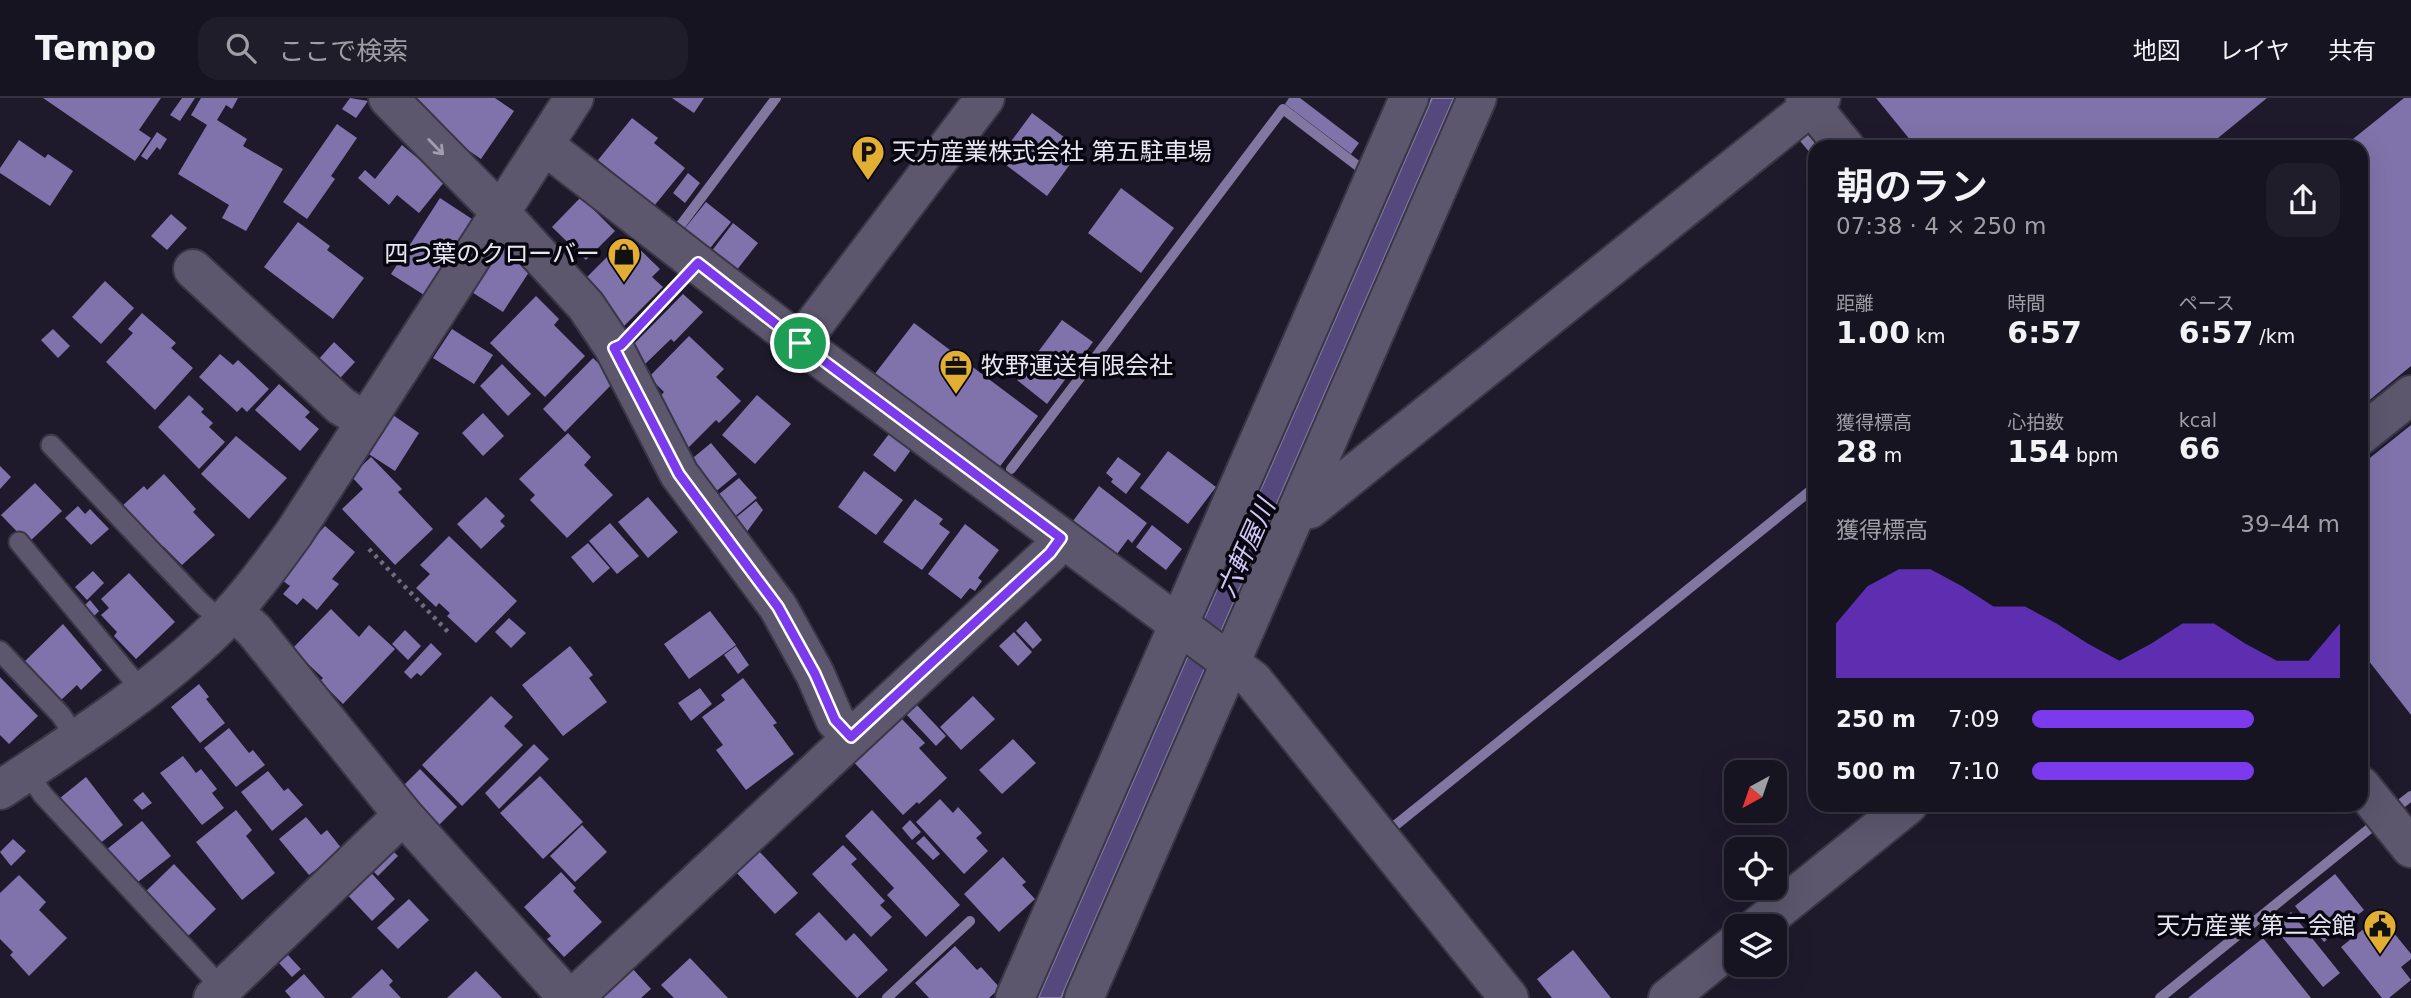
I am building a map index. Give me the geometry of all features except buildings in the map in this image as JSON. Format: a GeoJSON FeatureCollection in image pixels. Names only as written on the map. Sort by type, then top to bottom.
{"type":"FeatureCollection","features":[{"type":"Feature","properties":{"kind":"street"},"geometry":{"type":"LineString","coordinates":[[388,98],[500,212],[586,306],[614,348],[679,474],[778,607],[815,674],[835,720],[851,737]]}},
{"type":"Feature","properties":{"kind":"street"},"geometry":{"type":"LineString","coordinates":[[13,781],[143,692],[176,666],[228,616],[259,581],[294,533],[574,98]]}},
{"type":"Feature","properties":{"kind":"street"},"geometry":{"type":"LineString","coordinates":[[800,343],[985,98]]}},
{"type":"Feature","properties":{"kind":"street"},"geometry":{"type":"LineString","coordinates":[[1015,998],[1181,628],[1409,98]]}},
{"type":"Feature","properties":{"kind":"street"},"geometry":{"type":"LineString","coordinates":[[1084,998],[1227,661],[1300,505],[1477,98]]}},
{"type":"Feature","properties":{"kind":"street"},"geometry":{"type":"LineString","coordinates":[[1300,505],[1310,509],[1812,100],[1840,140]]}},
{"type":"Feature","properties":{"kind":"street"},"geometry":{"type":"LineString","coordinates":[[544,145],[800,343],[1253,680],[1509,998]]}},
{"type":"Feature","properties":{"kind":"street"},"geometry":{"type":"LineString","coordinates":[[193,269],[341,406],[366,421]]}},
{"type":"Feature","properties":{"kind":"street"},"geometry":{"type":"LineString","coordinates":[[2368,429],[2411,395]]}},
{"type":"Feature","properties":{"kind":"street"},"geometry":{"type":"LineString","coordinates":[[228,616],[254,630],[403,816],[571,998],[1050,553],[1061,538]]}},
{"type":"Feature","properties":{"kind":"street"},"geometry":{"type":"LineString","coordinates":[[2368,795],[2411,848]]}},
{"type":"Feature","properties":{"kind":"street"},"geometry":{"type":"LineString","coordinates":[[1773,914],[1899,812]]}},
{"type":"Feature","properties":{"kind":"street"},"geometry":{"type":"LineString","coordinates":[[218,993],[403,816]]}},
{"type":"Feature","properties":{"kind":"street"},"geometry":{"type":"LineString","coordinates":[[1668,998],[1724,953]]}},
{"type":"Feature","properties":{"kind":"lane"},"geometry":{"type":"LineString","coordinates":[[51,445],[201,603],[228,616]]}},
{"type":"Feature","properties":{"kind":"lane"},"geometry":{"type":"LineString","coordinates":[[19,542],[143,692]]}},
{"type":"Feature","properties":{"kind":"lane"},"geometry":{"type":"LineString","coordinates":[[0,651],[60,714],[76,738]]}},
{"type":"Feature","properties":{"kind":"lane"},"geometry":{"type":"LineString","coordinates":[[13,781],[43,795],[218,993]]}},
{"type":"Feature","properties":{"kind":"path"},"geometry":{"type":"LineString","coordinates":[[614,348],[621,345],[698,263]]}},
{"type":"Feature","properties":{"kind":"path"},"geometry":{"type":"LineString","coordinates":[[369,549],[450,634]]}},
{"type":"Feature","properties":{"kind":"water","name":"六軒屋川"},"geometry":{"type":"Polygon","coordinates":[[[1432,98],[1454,98],[1061,998],[1038,998],[1432,98]]]}},
{"type":"Feature","properties":{"kind":"waterway"},"geometry":{"type":"LineString","coordinates":[[680,226],[776,98]]}},
{"type":"Feature","properties":{"kind":"waterway"},"geometry":{"type":"LineString","coordinates":[[1011,469],[1283,109],[1363,170]]}},
{"type":"Feature","properties":{"kind":"waterway"},"geometry":{"type":"LineString","coordinates":[[1803,129],[1799,132],[1808,143]]}},
{"type":"Feature","properties":{"kind":"waterway"},"geometry":{"type":"LineString","coordinates":[[1392,828],[1808,493]]}},
{"type":"Feature","properties":{"kind":"waterway"},"geometry":{"type":"LineString","coordinates":[[2402,803],[2411,796]]}},
{"type":"Feature","properties":{"kind":"waterway"},"geometry":{"type":"LineString","coordinates":[[2160,998],[2369,829]]}},
{"type":"Feature","properties":{"kind":"waterway"},"geometry":{"type":"LineString","coordinates":[[887,998],[970,921]]}},
{"type":"Feature","properties":{"kind":"place","name":"天方産業株式会社 第五駐車場"},"geometry":{"type":"Point","coordinates":[868,182]}},
{"type":"Feature","properties":{"kind":"place","name":"四つ葉のクローバー"},"geometry":{"type":"Point","coordinates":[624,284]}},
{"type":"Feature","properties":{"kind":"place","name":"牧野運送有限会社"},"geometry":{"type":"Point","coordinates":[956,396]}},
{"type":"Feature","properties":{"kind":"place","name":"天方産業 第二会館"},"geometry":{"type":"Point","coordinates":[2380,956]}},
{"type":"Feature","properties":{"kind":"route"},"geometry":{"type":"LineString","coordinates":[[698,263],[800,343],[1061,538],[1050,553],[851,737],[835,720],[798,640],[778,607],[679,474],[614,348],[621,345],[698,263]]}}]}
